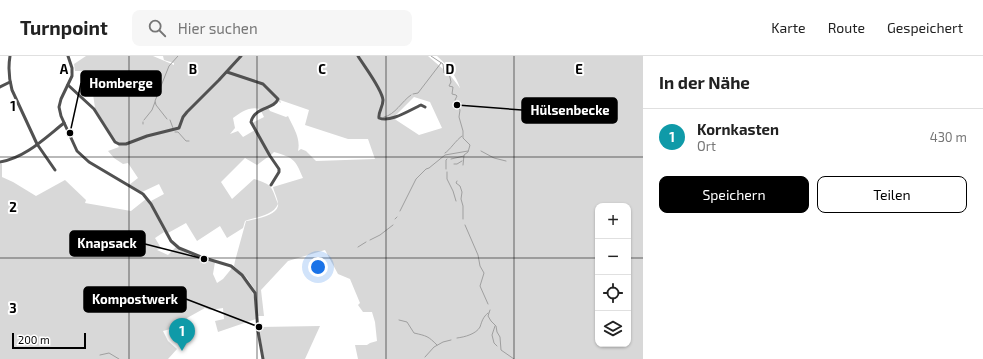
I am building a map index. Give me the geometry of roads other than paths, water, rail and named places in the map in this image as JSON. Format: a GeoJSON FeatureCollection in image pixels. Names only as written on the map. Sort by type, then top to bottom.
{"type":"FeatureCollection","features":[{"type":"Feature","properties":{"kind":"street"},"geometry":{"type":"LineString","coordinates":[[10,56],[10,82],[38,144],[55,170]]}},
{"type":"Feature","properties":{"kind":"street"},"geometry":{"type":"LineString","coordinates":[[68,56],[72,74],[59,105],[64,123],[74,148],[89,162],[143,194],[151,204],[171,241],[182,250],[231,266],[242,275],[255,293],[258,331],[263,359]]}},
{"type":"Feature","properties":{"kind":"street"},"geometry":{"type":"LineString","coordinates":[[68,85],[89,104],[115,142],[122,145],[147,136],[179,128],[183,117],[187,112],[241,56]]}},
{"type":"Feature","properties":{"kind":"street"},"geometry":{"type":"LineString","coordinates":[[358,56],[382,96],[382,103],[378,114],[379,118],[382,120],[389,119],[421,105],[425,107]]}},
{"type":"Feature","properties":{"kind":"street"},"geometry":{"type":"LineString","coordinates":[[227,72],[263,84],[278,99],[276,102],[253,116],[251,122],[279,169],[279,172],[271,185]]}},
{"type":"Feature","properties":{"kind":"street"},"geometry":{"type":"LineString","coordinates":[[0,87],[10,82]]}},
{"type":"Feature","properties":{"kind":"street"},"geometry":{"type":"LineString","coordinates":[[0,162],[16,157],[38,144],[64,123]]}},
{"type":"Feature","properties":{"kind":"waterway"},"geometry":{"type":"LineString","coordinates":[[167,119],[156,105],[155,101],[169,66],[178,56]]}},
{"type":"Feature","properties":{"kind":"waterway"},"geometry":{"type":"LineString","coordinates":[[431,56],[443,64],[444,73],[449,73],[451,82],[449,86],[453,87],[452,94],[457,96],[455,100],[460,110],[459,117],[463,131],[463,138],[470,145],[468,152],[464,155],[463,165]]}},
{"type":"Feature","properties":{"kind":"waterway"},"geometry":{"type":"LineString","coordinates":[[413,94],[418,93],[441,63]]}},
{"type":"Feature","properties":{"kind":"waterway"},"geometry":{"type":"LineString","coordinates":[[384,117],[392,114],[411,95]]}},
{"type":"Feature","properties":{"kind":"waterway"},"geometry":{"type":"LineString","coordinates":[[144,120],[152,110],[155,102]]}},
{"type":"Feature","properties":{"kind":"waterway"},"geometry":{"type":"LineString","coordinates":[[170,120],[173,128]]}},
{"type":"Feature","properties":{"kind":"waterway"},"geometry":{"type":"LineString","coordinates":[[175,132],[178,132],[186,141],[189,141]]}},
{"type":"Feature","properties":{"kind":"waterway"},"geometry":{"type":"LineString","coordinates":[[445,153],[462,136]]}},
{"type":"Feature","properties":{"kind":"waterway"},"geometry":{"type":"LineString","coordinates":[[400,211],[416,179],[426,169],[445,155],[468,151]]}},
{"type":"Feature","properties":{"kind":"waterway"},"geometry":{"type":"LineString","coordinates":[[481,151],[494,158],[506,161]]}},
{"type":"Feature","properties":{"kind":"waterway"},"geometry":{"type":"LineString","coordinates":[[451,159],[464,156]]}},
{"type":"Feature","properties":{"kind":"waterway"},"geometry":{"type":"LineString","coordinates":[[446,169],[447,159]]}},
{"type":"Feature","properties":{"kind":"waterway"},"geometry":{"type":"LineString","coordinates":[[454,164],[462,161]]}},
{"type":"Feature","properties":{"kind":"waterway"},"geometry":{"type":"LineString","coordinates":[[447,172],[447,179],[456,201]]}},
{"type":"Feature","properties":{"kind":"waterway"},"geometry":{"type":"LineString","coordinates":[[457,181],[456,183],[460,186],[462,192],[461,199],[463,206],[463,219]]}},
{"type":"Feature","properties":{"kind":"waterway"},"geometry":{"type":"LineString","coordinates":[[370,240],[380,235],[393,225]]}},
{"type":"Feature","properties":{"kind":"waterway"},"geometry":{"type":"LineString","coordinates":[[465,225],[484,273],[480,286],[488,304]]}},
{"type":"Feature","properties":{"kind":"waterway"},"geometry":{"type":"LineString","coordinates":[[358,247],[366,242]]}},
{"type":"Feature","properties":{"kind":"waterway"},"geometry":{"type":"LineString","coordinates":[[490,310],[488,316],[496,326],[500,337],[501,350],[514,359]]}},
{"type":"Feature","properties":{"kind":"waterway"},"geometry":{"type":"LineString","coordinates":[[457,338],[476,332],[488,313]]}},
{"type":"Feature","properties":{"kind":"waterway"},"geometry":{"type":"LineString","coordinates":[[399,320],[407,322],[414,333],[427,337],[437,345]]}},
{"type":"Feature","properties":{"kind":"waterway"},"geometry":{"type":"LineString","coordinates":[[495,326],[492,335],[494,343],[497,346]]}},
{"type":"Feature","properties":{"kind":"waterway"},"geometry":{"type":"LineString","coordinates":[[425,357],[434,347],[451,340]]}},
{"type":"Feature","properties":{"kind":"waterway"},"geometry":{"type":"LineString","coordinates":[[100,355],[109,353],[119,359]]}},
{"type":"Feature","properties":{"kind":"place","name":"Hülsenbecke"},"geometry":{"type":"Point","coordinates":[457,105]}},
{"type":"Feature","properties":{"kind":"place","name":"Homberge"},"geometry":{"type":"Point","coordinates":[70,133]}},
{"type":"Feature","properties":{"kind":"place","name":"Knapsack"},"geometry":{"type":"Point","coordinates":[204,259]}},
{"type":"Feature","properties":{"kind":"place","name":"Kompostwerk"},"geometry":{"type":"Point","coordinates":[259,327]}},
{"type":"Feature","properties":{"kind":"place","name":"Kornkasten"},"geometry":{"type":"Point","coordinates":[182,351]}}]}
